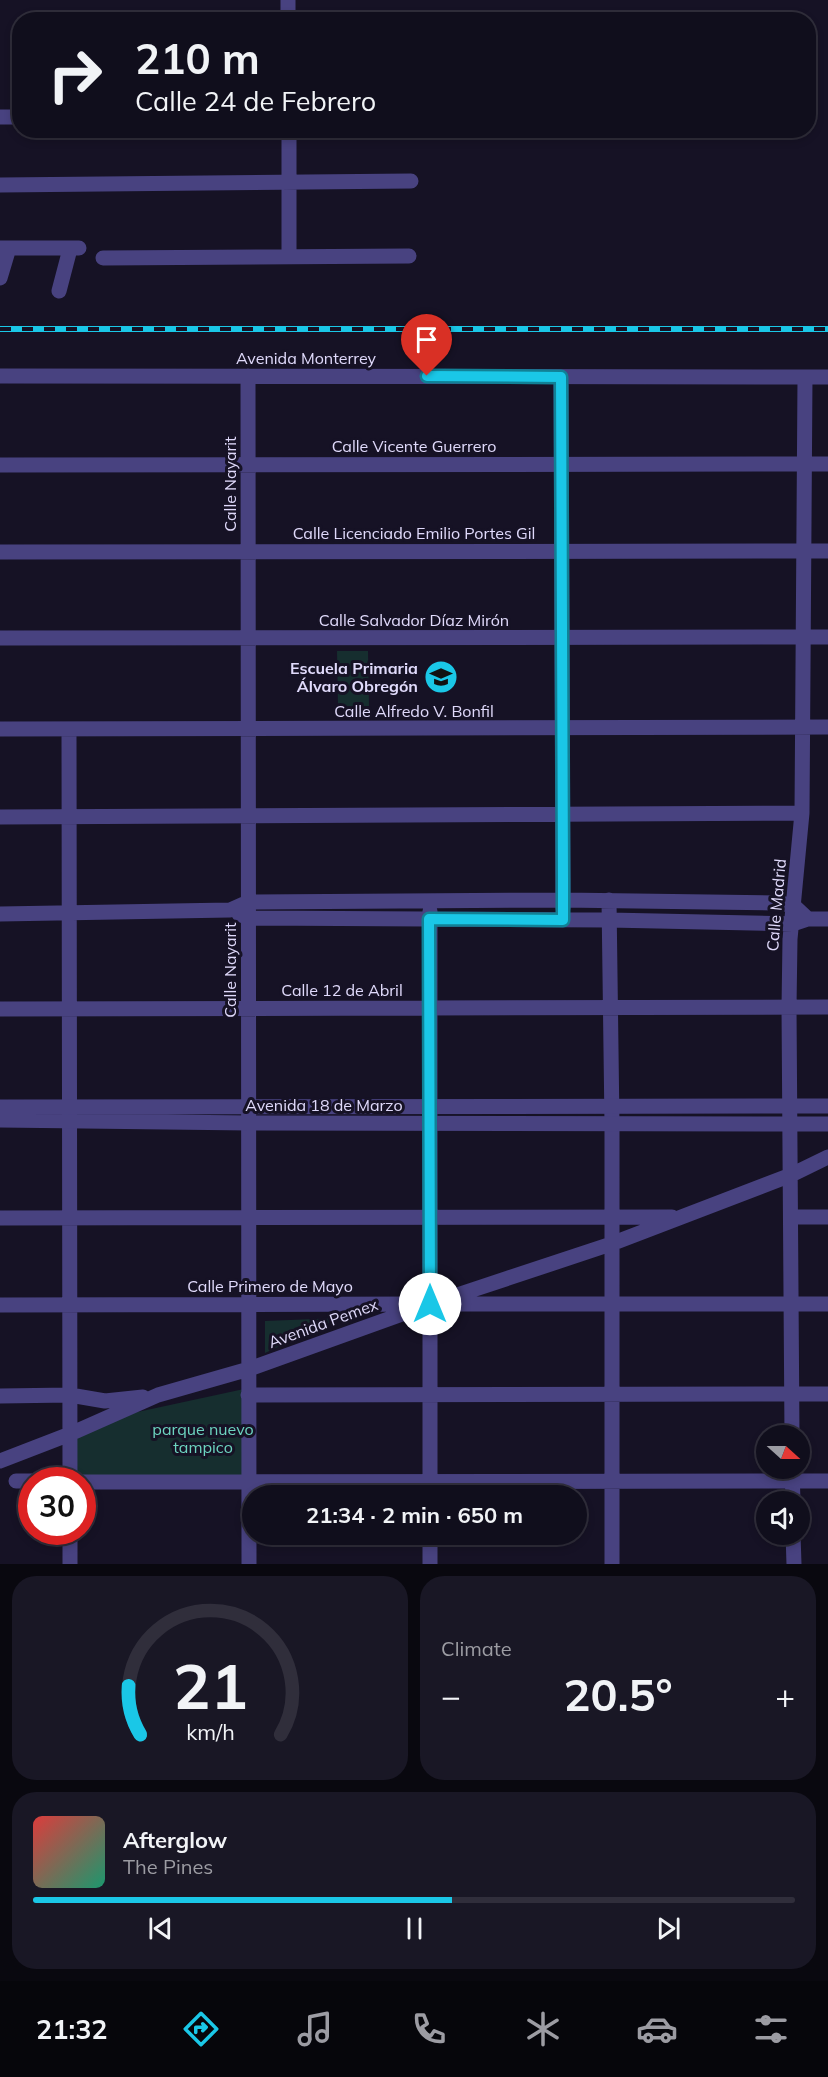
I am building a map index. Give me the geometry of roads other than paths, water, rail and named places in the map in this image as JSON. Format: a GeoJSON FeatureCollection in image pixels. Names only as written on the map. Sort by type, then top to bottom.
{"type":"FeatureCollection","features":[{"type":"Feature","properties":{"kind":"street"},"geometry":{"type":"LineString","coordinates":[[289,138],[289,257]]}},
{"type":"Feature","properties":{"kind":"street"},"geometry":{"type":"LineString","coordinates":[[0,185],[411,181]]}},
{"type":"Feature","properties":{"kind":"street"},"geometry":{"type":"LineString","coordinates":[[0,278],[5,248],[75,249],[58,291]]}},
{"type":"Feature","properties":{"kind":"street"},"geometry":{"type":"LineString","coordinates":[[103,258],[410,256]]}},
{"type":"Feature","properties":{"kind":"street","name":"Avenida Monterrey"},"geometry":{"type":"LineString","coordinates":[[0,376],[828,377]]}},
{"type":"Feature","properties":{"kind":"street","name":"Calle Nayarit"},"geometry":{"type":"LineString","coordinates":[[248,376],[249,1564]]}},
{"type":"Feature","properties":{"kind":"street"},"geometry":{"type":"LineString","coordinates":[[561,377],[563,920]]}},
{"type":"Feature","properties":{"kind":"street","name":"Calle Madrid"},"geometry":{"type":"LineString","coordinates":[[792,1425],[789,1007],[790,939],[802,813],[805,377]]}},
{"type":"Feature","properties":{"kind":"street","name":"Calle Vicente Guerrero"},"geometry":{"type":"LineString","coordinates":[[0,465],[828,464]]}},
{"type":"Feature","properties":{"kind":"street","name":"Calle Licenciado Emilio Portes Gil"},"geometry":{"type":"LineString","coordinates":[[0,552],[828,551]]}},
{"type":"Feature","properties":{"kind":"street","name":"Calle Salvador Díaz Mirón"},"geometry":{"type":"LineString","coordinates":[[0,638],[828,637]]}},
{"type":"Feature","properties":{"kind":"street","name":"Calle Alfredo V. Bonfil"},"geometry":{"type":"LineString","coordinates":[[0,729],[828,727]]}},
{"type":"Feature","properties":{"kind":"street"},"geometry":{"type":"LineString","coordinates":[[69,729],[70,1467]]}},
{"type":"Feature","properties":{"kind":"street"},"geometry":{"type":"LineString","coordinates":[[0,818],[802,813]]}},
{"type":"Feature","properties":{"kind":"street"},"geometry":{"type":"LineString","coordinates":[[430,900],[430,1485]]}},
{"type":"Feature","properties":{"kind":"street"},"geometry":{"type":"LineString","coordinates":[[609,900],[612,1124],[610,1244],[612,1564]]}},
{"type":"Feature","properties":{"kind":"street"},"geometry":{"type":"LineString","coordinates":[[0,914],[230,910],[248,902],[609,900],[776,903],[793,905],[808,919]]}},
{"type":"Feature","properties":{"kind":"street"},"geometry":{"type":"LineString","coordinates":[[230,910],[248,918],[609,920],[793,924],[808,919],[828,919]]}},
{"type":"Feature","properties":{"kind":"street","name":"Calle 12 de Abril"},"geometry":{"type":"LineString","coordinates":[[0,1009],[828,1007]]}},
{"type":"Feature","properties":{"kind":"street","name":"Avenida 18 de Marzo"},"geometry":{"type":"LineString","coordinates":[[0,1120],[70,1113],[248,1106],[828,1106]]}},
{"type":"Feature","properties":{"kind":"street","name":"Avenida 18 de Marzo"},"geometry":{"type":"LineString","coordinates":[[0,1107],[249,1123],[828,1124]]}},
{"type":"Feature","properties":{"kind":"street","name":"Avenida Pemex"},"geometry":{"type":"LineString","coordinates":[[0,1461],[70,1434],[158,1395],[249,1369],[430,1304],[610,1244],[791,1175],[828,1157]]}},
{"type":"Feature","properties":{"kind":"street"},"geometry":{"type":"LineString","coordinates":[[0,1218],[681,1217]]}},
{"type":"Feature","properties":{"kind":"street"},"geometry":{"type":"LineString","coordinates":[[791,1217],[828,1217]]}},
{"type":"Feature","properties":{"kind":"street","name":"Calle Primero de Mayo"},"geometry":{"type":"LineString","coordinates":[[0,1305],[828,1304]]}},
{"type":"Feature","properties":{"kind":"street"},"geometry":{"type":"LineString","coordinates":[[248,1395],[828,1394]]}},
{"type":"Feature","properties":{"kind":"street"},"geometry":{"type":"LineString","coordinates":[[0,1396],[70,1395],[105,1401],[158,1395]]}},
{"type":"Feature","properties":{"kind":"street"},"geometry":{"type":"LineString","coordinates":[[508,1485],[756,1476]]}},
{"type":"Feature","properties":{"kind":"street"},"geometry":{"type":"LineString","coordinates":[[810,1478],[828,1481]]}},
{"type":"Feature","properties":{"kind":"street"},"geometry":{"type":"LineString","coordinates":[[96,1482],[248,1482],[339,1485]]}},
{"type":"Feature","properties":{"kind":"street"},"geometry":{"type":"LineString","coordinates":[[70,1545],[70,1564]]}},
{"type":"Feature","properties":{"kind":"street"},"geometry":{"type":"LineString","coordinates":[[430,1545],[430,1564]]}},
{"type":"Feature","properties":{"kind":"street"},"geometry":{"type":"LineString","coordinates":[[794,1545],[794,1564]]}},
{"type":"Feature","properties":{"kind":"railway"},"geometry":{"type":"LineString","coordinates":[[0,329],[828,329]]}},
{"type":"Feature","properties":{"kind":"place","name":"Escuela Primaria Álvaro Obregón"},"geometry":{"type":"Point","coordinates":[441,677]}},
{"type":"Feature","properties":{"kind":"park label","name":"parque nuevo tampico"},"geometry":{"type":"Point","coordinates":[203,1438]}}]}
